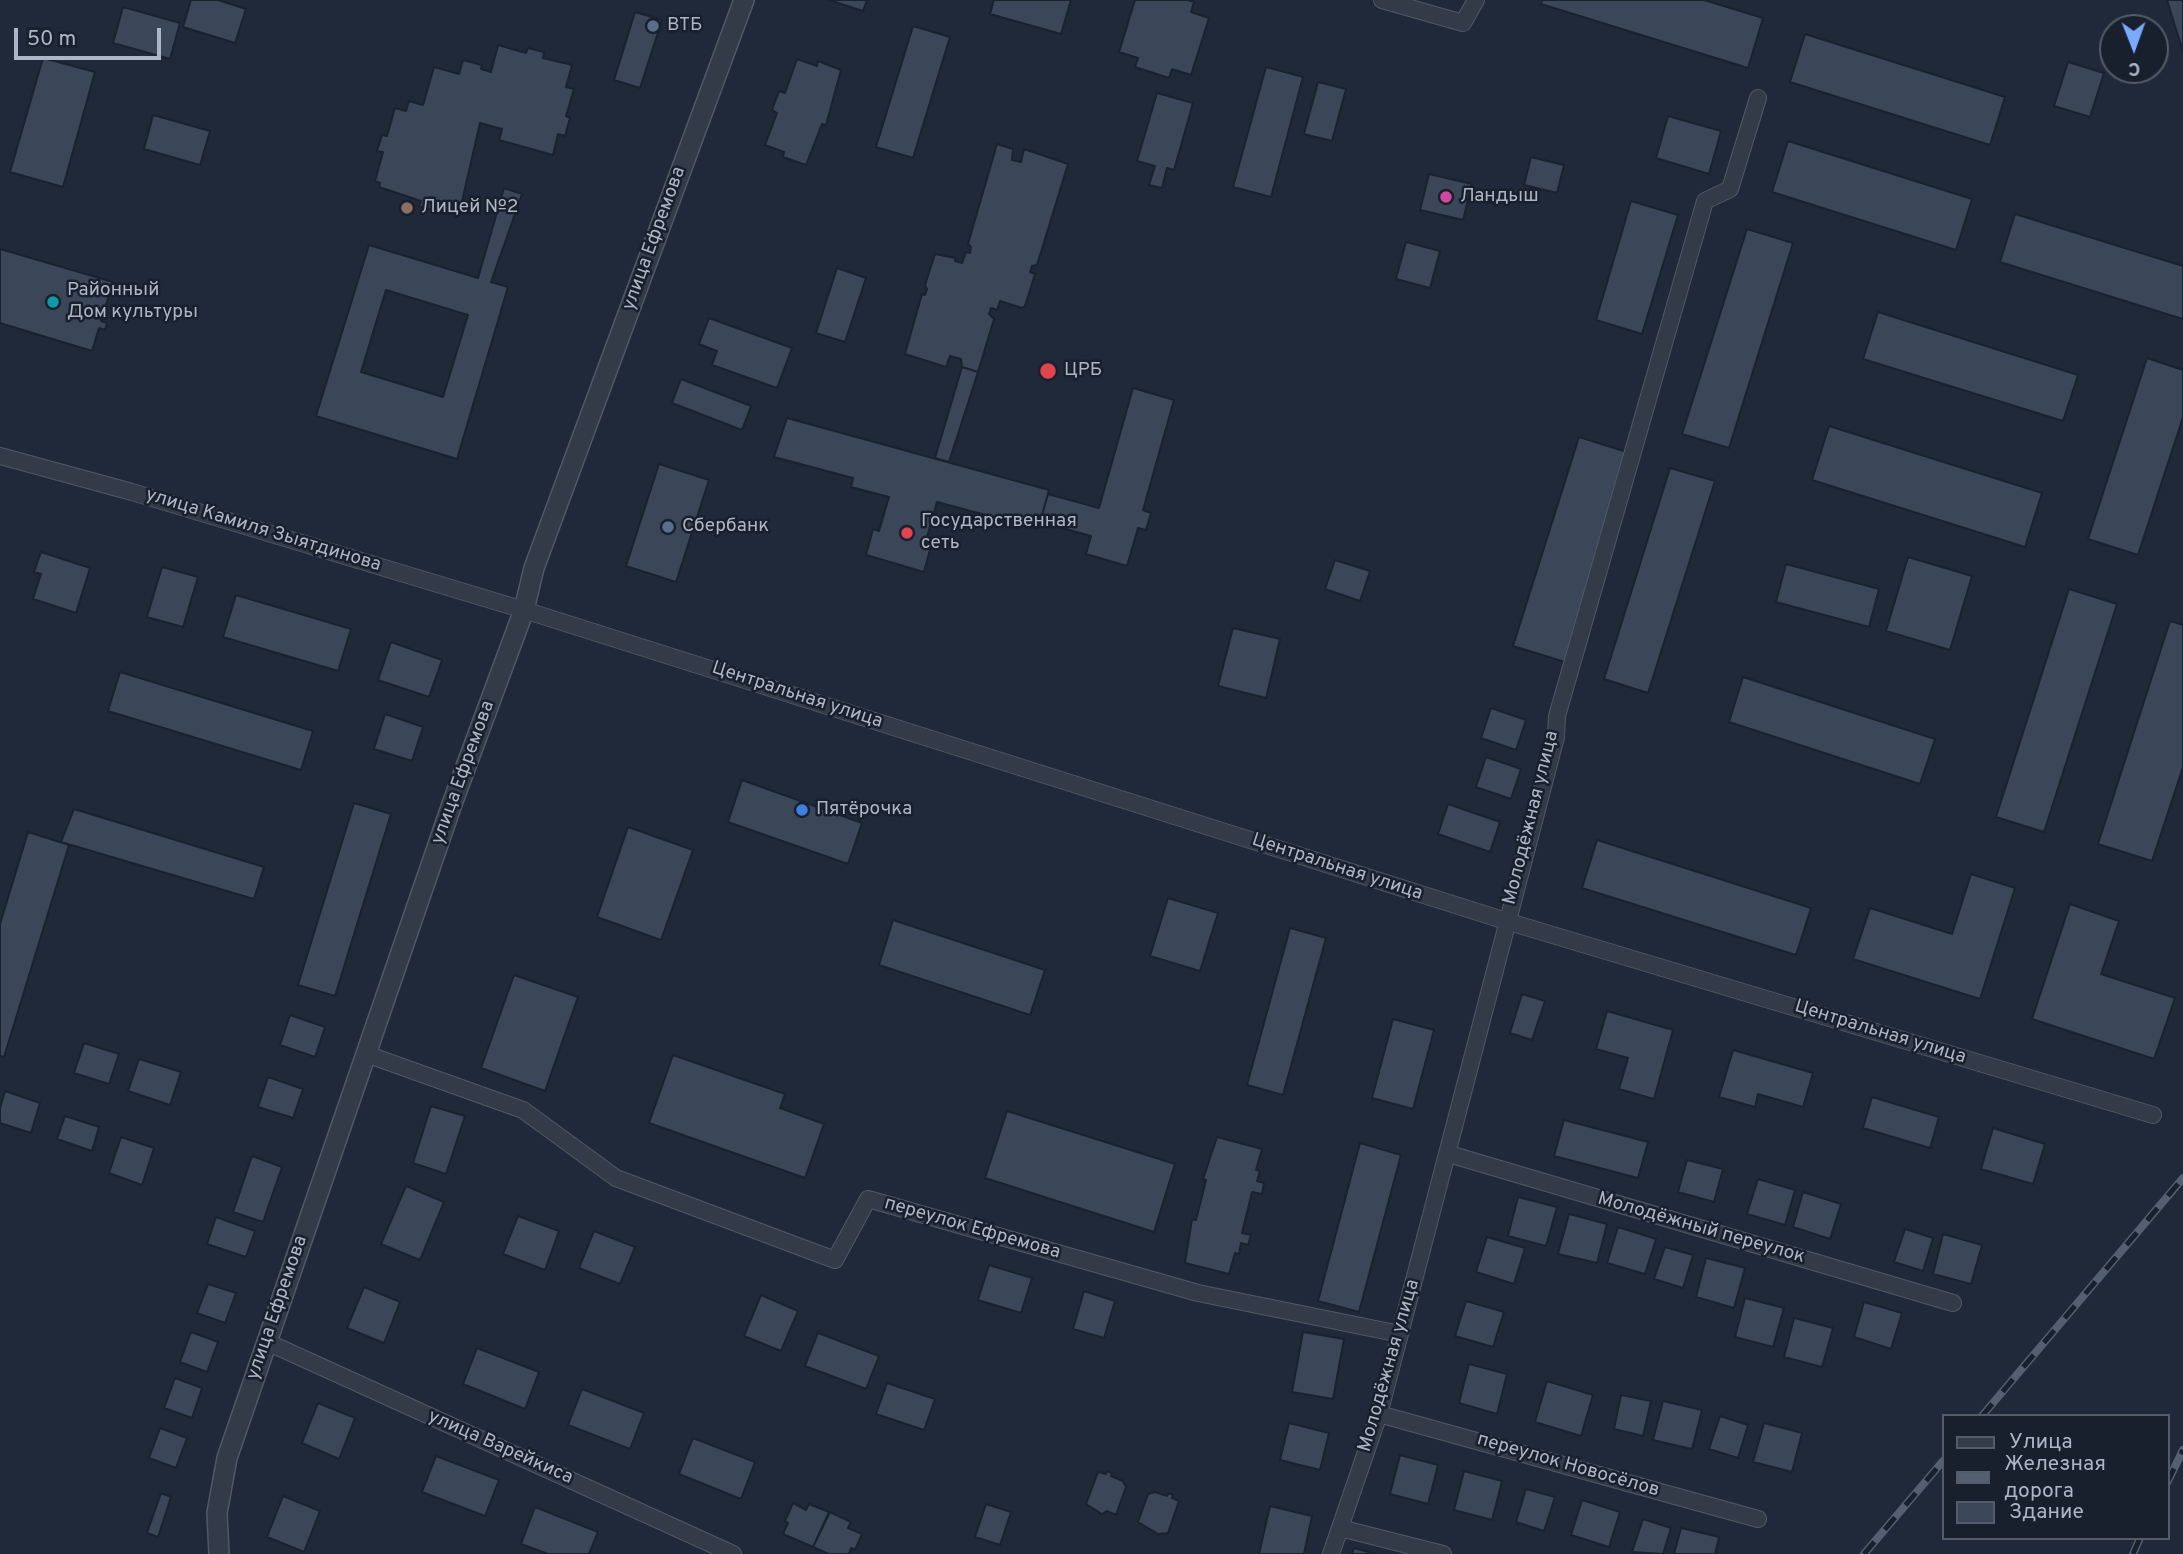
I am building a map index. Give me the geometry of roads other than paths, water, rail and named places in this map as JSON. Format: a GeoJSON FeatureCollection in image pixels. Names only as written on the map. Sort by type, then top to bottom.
{"type":"FeatureCollection","features":[{"type":"Feature","properties":{"kind":"street","name":"улица Ефремова"},"geometry":{"type":"LineString","coordinates":[[219,1554],[217,1513],[227,1458],[452,804],[524,610],[534,568],[744,0]]}},
{"type":"Feature","properties":{"kind":"street"},"geometry":{"type":"LineString","coordinates":[[1382,0],[1463,23],[1476,0]]}},
{"type":"Feature","properties":{"kind":"street","name":"Молодёжная улица"},"geometry":{"type":"LineString","coordinates":[[1331,1554],[1379,1414],[1556,737],[1557,716],[1705,201],[1730,189],[1758,98]]}},
{"type":"Feature","properties":{"kind":"street","name":"улица Камиля Зыятдинова"},"geometry":{"type":"LineString","coordinates":[[0,456],[131,492],[524,610]]}},
{"type":"Feature","properties":{"kind":"street","name":"Центральная улица"},"geometry":{"type":"LineString","coordinates":[[524,610],[1506,921],[2153,1115]]}},
{"type":"Feature","properties":{"kind":"street","name":"переулок Ефремова"},"geometry":{"type":"LineString","coordinates":[[366,1054],[523,1110],[616,1178],[835,1260],[868,1199],[1198,1293],[1401,1334]]}},
{"type":"Feature","properties":{"kind":"street","name":"Молодёжный переулок"},"geometry":{"type":"LineString","coordinates":[[1449,1154],[1953,1303]]}},
{"type":"Feature","properties":{"kind":"street","name":"улица Варейкиса"},"geometry":{"type":"LineString","coordinates":[[267,1342],[733,1554]]}},
{"type":"Feature","properties":{"kind":"street","name":"переулок Новосёлов"},"geometry":{"type":"LineString","coordinates":[[1379,1414],[1758,1519]]}},
{"type":"Feature","properties":{"kind":"street"},"geometry":{"type":"LineString","coordinates":[[1340,1528],[1443,1554]]}},
{"type":"Feature","properties":{"kind":"railway"},"geometry":{"type":"LineString","coordinates":[[1984,1414],[2183,1178]]}},
{"type":"Feature","properties":{"kind":"railway"},"geometry":{"type":"LineString","coordinates":[[2169,1479],[2183,1450]]}},
{"type":"Feature","properties":{"kind":"railway"},"geometry":{"type":"LineString","coordinates":[[1864,1554],[1941,1463]]}},
{"type":"Feature","properties":{"kind":"railway"},"geometry":{"type":"LineString","coordinates":[[2133,1554],[2139,1540]]}},
{"type":"Feature","properties":{"kind":"place","name":"ВТБ"},"geometry":{"type":"Point","coordinates":[653,26]}},
{"type":"Feature","properties":{"kind":"place","name":"Ландыш"},"geometry":{"type":"Point","coordinates":[1446,197]}},
{"type":"Feature","properties":{"kind":"place","name":"Лицей №2"},"geometry":{"type":"Point","coordinates":[407,208]}},
{"type":"Feature","properties":{"kind":"place","name":"Районный Дом культуры"},"geometry":{"type":"Point","coordinates":[53,302]}},
{"type":"Feature","properties":{"kind":"place","name":"ЦРБ"},"geometry":{"type":"Point","coordinates":[1048,371]}},
{"type":"Feature","properties":{"kind":"place","name":"Сбербанк"},"geometry":{"type":"Point","coordinates":[668,527]}},
{"type":"Feature","properties":{"kind":"place","name":"Государственная сеть"},"geometry":{"type":"Point","coordinates":[907,533]}},
{"type":"Feature","properties":{"kind":"place","name":"Пятёрочка"},"geometry":{"type":"Point","coordinates":[802,810]}}]}
